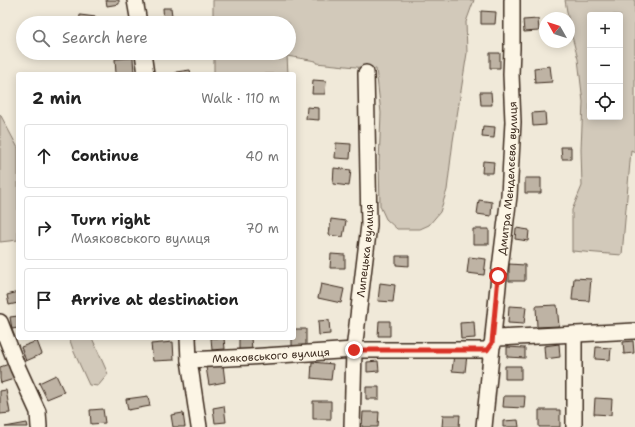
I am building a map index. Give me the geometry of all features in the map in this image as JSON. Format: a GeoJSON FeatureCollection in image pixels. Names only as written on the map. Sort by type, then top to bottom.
{"type":"FeatureCollection","features":[{"type":"Feature","properties":{"kind":"street"},"geometry":{"type":"LineString","coordinates":[[136,0],[137,16]]}},
{"type":"Feature","properties":{"kind":"street","name":"Дмитра Менделєєва вулиця"},"geometry":{"type":"LineString","coordinates":[[484,427],[498,276],[509,196],[513,122],[511,74],[512,0]]}},
{"type":"Feature","properties":{"kind":"street"},"geometry":{"type":"LineString","coordinates":[[144,60],[146,72]]}},
{"type":"Feature","properties":{"kind":"street","name":"Липецька вулиця"},"geometry":{"type":"LineString","coordinates":[[352,427],[354,350],[369,224],[366,73]]}},
{"type":"Feature","properties":{"kind":"street"},"geometry":{"type":"LineString","coordinates":[[0,322],[18,368],[38,412],[39,427]]}},
{"type":"Feature","properties":{"kind":"street","name":"Маяковського вулиця"},"geometry":{"type":"LineString","coordinates":[[189,360],[354,350],[487,350],[498,338],[635,331]]}},
{"type":"Feature","properties":{"kind":"street"},"geometry":{"type":"LineString","coordinates":[[574,334],[574,427]]}},
{"type":"Feature","properties":{"kind":"street"},"geometry":{"type":"LineString","coordinates":[[188,340],[189,360],[199,427]]}},
{"type":"Feature","properties":{"kind":"shaded area"},"geometry":{"type":"Polygon","coordinates":[[[213,0],[474,0],[466,22],[467,53],[447,190],[440,212],[429,225],[420,229],[397,229],[386,219],[380,206],[379,163],[381,113],[376,69],[316,63],[316,61],[296,58],[296,16],[213,16],[213,0]]]}},
{"type":"Feature","properties":{"kind":"shaded area"},"geometry":{"type":"Polygon","coordinates":[[[565,0],[635,0],[635,152],[631,150],[622,255],[572,251],[572,210],[582,186],[581,149],[583,102],[578,59],[575,48],[575,12],[567,12],[565,0]]]}},
{"type":"Feature","properties":{"kind":"shaded area"},"geometry":{"type":"Polygon","coordinates":[[[214,60],[287,60],[288,72],[214,72],[214,60]]]}},
{"type":"Feature","properties":{"kind":"shaded area"},"geometry":{"type":"Polygon","coordinates":[[[0,114],[16,144],[16,240],[0,242],[0,114]]]}},
{"type":"Feature","properties":{"kind":"shaded area"},"geometry":{"type":"Polygon","coordinates":[[[70,340],[93,340],[108,374],[98,386],[89,385],[70,340]]]}},
{"type":"Feature","properties":{"kind":"building"},"geometry":{"type":"Polygon","coordinates":[[[106,0],[119,0],[119,4],[107,6],[106,0]]]}},
{"type":"Feature","properties":{"kind":"building"},"geometry":{"type":"Polygon","coordinates":[[[163,8],[171,8],[172,16],[164,16],[163,8]]]}},
{"type":"Feature","properties":{"kind":"building"},"geometry":{"type":"Polygon","coordinates":[[[481,11],[496,12],[495,24],[481,24],[481,11]]]}},
{"type":"Feature","properties":{"kind":"building"},"geometry":{"type":"Polygon","coordinates":[[[538,19],[539,31],[524,32],[523,20],[538,19]]]}},
{"type":"Feature","properties":{"kind":"building"},"geometry":{"type":"Polygon","coordinates":[[[490,53],[500,53],[500,68],[490,68],[490,53]]]}},
{"type":"Feature","properties":{"kind":"building"},"geometry":{"type":"Polygon","coordinates":[[[115,60],[133,60],[134,72],[116,72],[115,60]]]}},
{"type":"Feature","properties":{"kind":"building"},"geometry":{"type":"Polygon","coordinates":[[[550,66],[552,82],[535,83],[534,68],[550,66]]]}},
{"type":"Feature","properties":{"kind":"building"},"geometry":{"type":"Polygon","coordinates":[[[190,70],[190,72],[176,72],[190,70]]]}},
{"type":"Feature","properties":{"kind":"building"},"geometry":{"type":"Polygon","coordinates":[[[313,80],[326,81],[325,94],[312,94],[313,80]]]}},
{"type":"Feature","properties":{"kind":"building"},"geometry":{"type":"Polygon","coordinates":[[[480,92],[491,92],[492,105],[481,105],[480,92]]]}},
{"type":"Feature","properties":{"kind":"building"},"geometry":{"type":"Polygon","coordinates":[[[307,107],[319,108],[319,120],[306,119],[307,107]]]}},
{"type":"Feature","properties":{"kind":"building"},"geometry":{"type":"Polygon","coordinates":[[[545,112],[546,125],[533,126],[532,113],[545,112]]]}},
{"type":"Feature","properties":{"kind":"building"},"geometry":{"type":"Polygon","coordinates":[[[483,126],[495,127],[494,138],[482,137],[483,126]]]}},
{"type":"Feature","properties":{"kind":"building"},"geometry":{"type":"Polygon","coordinates":[[[336,143],[351,144],[350,159],[335,158],[336,143]]]}},
{"type":"Feature","properties":{"kind":"building"},"geometry":{"type":"Polygon","coordinates":[[[561,147],[571,147],[571,159],[562,159],[561,147]]]}},
{"type":"Feature","properties":{"kind":"building"},"geometry":{"type":"Polygon","coordinates":[[[483,161],[494,162],[493,173],[482,173],[483,161]]]}},
{"type":"Feature","properties":{"kind":"building"},"geometry":{"type":"Polygon","coordinates":[[[334,168],[351,170],[349,186],[333,184],[334,168]]]}},
{"type":"Feature","properties":{"kind":"building"},"geometry":{"type":"Polygon","coordinates":[[[525,178],[541,178],[541,193],[525,193],[525,178]]]}},
{"type":"Feature","properties":{"kind":"building"},"geometry":{"type":"Polygon","coordinates":[[[479,200],[492,202],[491,216],[477,214],[479,200]]]}},
{"type":"Feature","properties":{"kind":"building"},"geometry":{"type":"Polygon","coordinates":[[[331,219],[346,221],[343,237],[329,235],[331,219]]]}},
{"type":"Feature","properties":{"kind":"building"},"geometry":{"type":"Polygon","coordinates":[[[516,228],[529,230],[528,241],[515,239],[516,228]]]}},
{"type":"Feature","properties":{"kind":"building"},"geometry":{"type":"Polygon","coordinates":[[[473,229],[489,229],[489,244],[473,244],[473,229]]]}},
{"type":"Feature","properties":{"kind":"building"},"geometry":{"type":"Polygon","coordinates":[[[331,254],[345,255],[345,268],[330,268],[331,254]]]}},
{"type":"Feature","properties":{"kind":"building"},"geometry":{"type":"Polygon","coordinates":[[[396,256],[409,256],[409,266],[396,265],[396,256]]]}},
{"type":"Feature","properties":{"kind":"building"},"geometry":{"type":"Polygon","coordinates":[[[469,257],[486,259],[484,275],[467,273],[469,257]]]}},
{"type":"Feature","properties":{"kind":"building"},"geometry":{"type":"Polygon","coordinates":[[[509,264],[525,265],[525,281],[509,281],[509,264]]]}},
{"type":"Feature","properties":{"kind":"building"},"geometry":{"type":"Polygon","coordinates":[[[574,278],[591,279],[589,301],[572,300],[574,278]]]}},
{"type":"Feature","properties":{"kind":"building"},"geometry":{"type":"Polygon","coordinates":[[[380,283],[395,285],[393,302],[378,301],[380,283]]]}},
{"type":"Feature","properties":{"kind":"building"},"geometry":{"type":"Polygon","coordinates":[[[321,284],[344,289],[341,303],[318,298],[321,284]]]}},
{"type":"Feature","properties":{"kind":"building"},"geometry":{"type":"Polygon","coordinates":[[[16,293],[16,303],[9,305],[7,295],[16,293]]]}},
{"type":"Feature","properties":{"kind":"building"},"geometry":{"type":"Polygon","coordinates":[[[557,305],[559,326],[537,327],[536,306],[557,305]]]}},
{"type":"Feature","properties":{"kind":"building"},"geometry":{"type":"Polygon","coordinates":[[[509,306],[526,307],[524,324],[508,323],[509,306]]]}},
{"type":"Feature","properties":{"kind":"building"},"geometry":{"type":"Polygon","coordinates":[[[16,316],[16,328],[12,329],[10,317],[16,316]]]}},
{"type":"Feature","properties":{"kind":"building"},"geometry":{"type":"Polygon","coordinates":[[[329,320],[330,334],[319,335],[318,321],[329,320]]]}},
{"type":"Feature","properties":{"kind":"building"},"geometry":{"type":"Polygon","coordinates":[[[379,321],[390,321],[390,336],[378,336],[379,321]]]}},
{"type":"Feature","properties":{"kind":"building"},"geometry":{"type":"Polygon","coordinates":[[[474,322],[475,338],[461,339],[460,323],[474,322]]]}},
{"type":"Feature","properties":{"kind":"building"},"geometry":{"type":"Polygon","coordinates":[[[296,329],[306,329],[306,346],[292,346],[292,340],[296,340],[296,329]]]}},
{"type":"Feature","properties":{"kind":"building"},"geometry":{"type":"Polygon","coordinates":[[[211,340],[224,340],[225,349],[212,350],[211,340]]]}},
{"type":"Feature","properties":{"kind":"building"},"geometry":{"type":"Polygon","coordinates":[[[239,340],[251,340],[252,350],[239,350],[239,340]]]}},
{"type":"Feature","properties":{"kind":"building"},"geometry":{"type":"Polygon","coordinates":[[[37,341],[42,354],[26,361],[21,347],[37,341]]]}},
{"type":"Feature","properties":{"kind":"building"},"geometry":{"type":"Polygon","coordinates":[[[633,341],[634,353],[624,354],[623,342],[633,341]]]}},
{"type":"Feature","properties":{"kind":"building"},"geometry":{"type":"Polygon","coordinates":[[[173,342],[174,360],[153,361],[151,344],[173,342]]]}},
{"type":"Feature","properties":{"kind":"building"},"geometry":{"type":"Polygon","coordinates":[[[559,344],[560,357],[545,359],[544,346],[559,344]]]}},
{"type":"Feature","properties":{"kind":"building"},"geometry":{"type":"Polygon","coordinates":[[[507,347],[525,348],[525,358],[507,357],[507,347]]]}},
{"type":"Feature","properties":{"kind":"building"},"geometry":{"type":"Polygon","coordinates":[[[596,347],[611,348],[610,360],[595,359],[596,347]]]}},
{"type":"Feature","properties":{"kind":"building"},"geometry":{"type":"Polygon","coordinates":[[[454,354],[467,355],[465,372],[452,371],[454,354]]]}},
{"type":"Feature","properties":{"kind":"building"},"geometry":{"type":"Polygon","coordinates":[[[378,361],[379,371],[367,372],[367,362],[378,361]]]}},
{"type":"Feature","properties":{"kind":"building"},"geometry":{"type":"Polygon","coordinates":[[[312,362],[333,364],[331,380],[311,378],[312,362]]]}},
{"type":"Feature","properties":{"kind":"building"},"geometry":{"type":"Polygon","coordinates":[[[9,364],[14,379],[1,383],[0,367],[9,364]]]}},
{"type":"Feature","properties":{"kind":"building"},"geometry":{"type":"Polygon","coordinates":[[[223,365],[225,382],[209,385],[206,367],[223,365]]]}},
{"type":"Feature","properties":{"kind":"building"},"geometry":{"type":"Polygon","coordinates":[[[505,366],[521,366],[521,379],[505,379],[505,366]]]}},
{"type":"Feature","properties":{"kind":"building"},"geometry":{"type":"Polygon","coordinates":[[[56,375],[64,392],[47,399],[39,383],[56,375]]]}},
{"type":"Feature","properties":{"kind":"building"},"geometry":{"type":"Polygon","coordinates":[[[366,387],[379,387],[379,399],[366,399],[366,387]]]}},
{"type":"Feature","properties":{"kind":"building"},"geometry":{"type":"Polygon","coordinates":[[[6,390],[10,413],[0,414],[0,391],[6,390]]]}},
{"type":"Feature","properties":{"kind":"building"},"geometry":{"type":"Polygon","coordinates":[[[148,396],[150,406],[128,410],[126,399],[148,396]]]}},
{"type":"Feature","properties":{"kind":"building"},"geometry":{"type":"Polygon","coordinates":[[[504,396],[525,396],[524,408],[503,407],[504,396]]]}},
{"type":"Feature","properties":{"kind":"building"},"geometry":{"type":"Polygon","coordinates":[[[595,398],[612,399],[611,415],[594,414],[595,398]]]}},
{"type":"Feature","properties":{"kind":"building"},"geometry":{"type":"Polygon","coordinates":[[[313,401],[331,401],[331,419],[313,419],[313,401]]]}},
{"type":"Feature","properties":{"kind":"building"},"geometry":{"type":"Polygon","coordinates":[[[224,406],[226,422],[215,423],[213,408],[224,406]]]}},
{"type":"Feature","properties":{"kind":"building"},"geometry":{"type":"Polygon","coordinates":[[[103,409],[105,423],[91,424],[90,410],[103,409]]]}},
{"type":"Feature","properties":{"kind":"building"},"geometry":{"type":"Polygon","coordinates":[[[539,410],[560,410],[560,427],[539,427],[539,410]]]}},
{"type":"Feature","properties":{"kind":"building"},"geometry":{"type":"Polygon","coordinates":[[[363,412],[379,412],[378,427],[362,427],[363,412]]]}},
{"type":"Feature","properties":{"kind":"building"},"geometry":{"type":"Polygon","coordinates":[[[183,413],[185,427],[173,427],[171,415],[183,413]]]}},
{"type":"Feature","properties":{"kind":"building"},"geometry":{"type":"Polygon","coordinates":[[[443,415],[460,415],[459,427],[442,427],[443,415]]]}},
{"type":"Feature","properties":{"kind":"building"},"geometry":{"type":"Polygon","coordinates":[[[518,420],[519,427],[503,427],[503,421],[518,420]]]}},
{"type":"Feature","properties":{"kind":"building"},"geometry":{"type":"Polygon","coordinates":[[[27,423],[28,427],[5,427],[27,423]]]}},
{"type":"Feature","properties":{"kind":"route"},"geometry":{"type":"LineString","coordinates":[[354,350],[487,350],[492,343],[498,276]]}}]}
